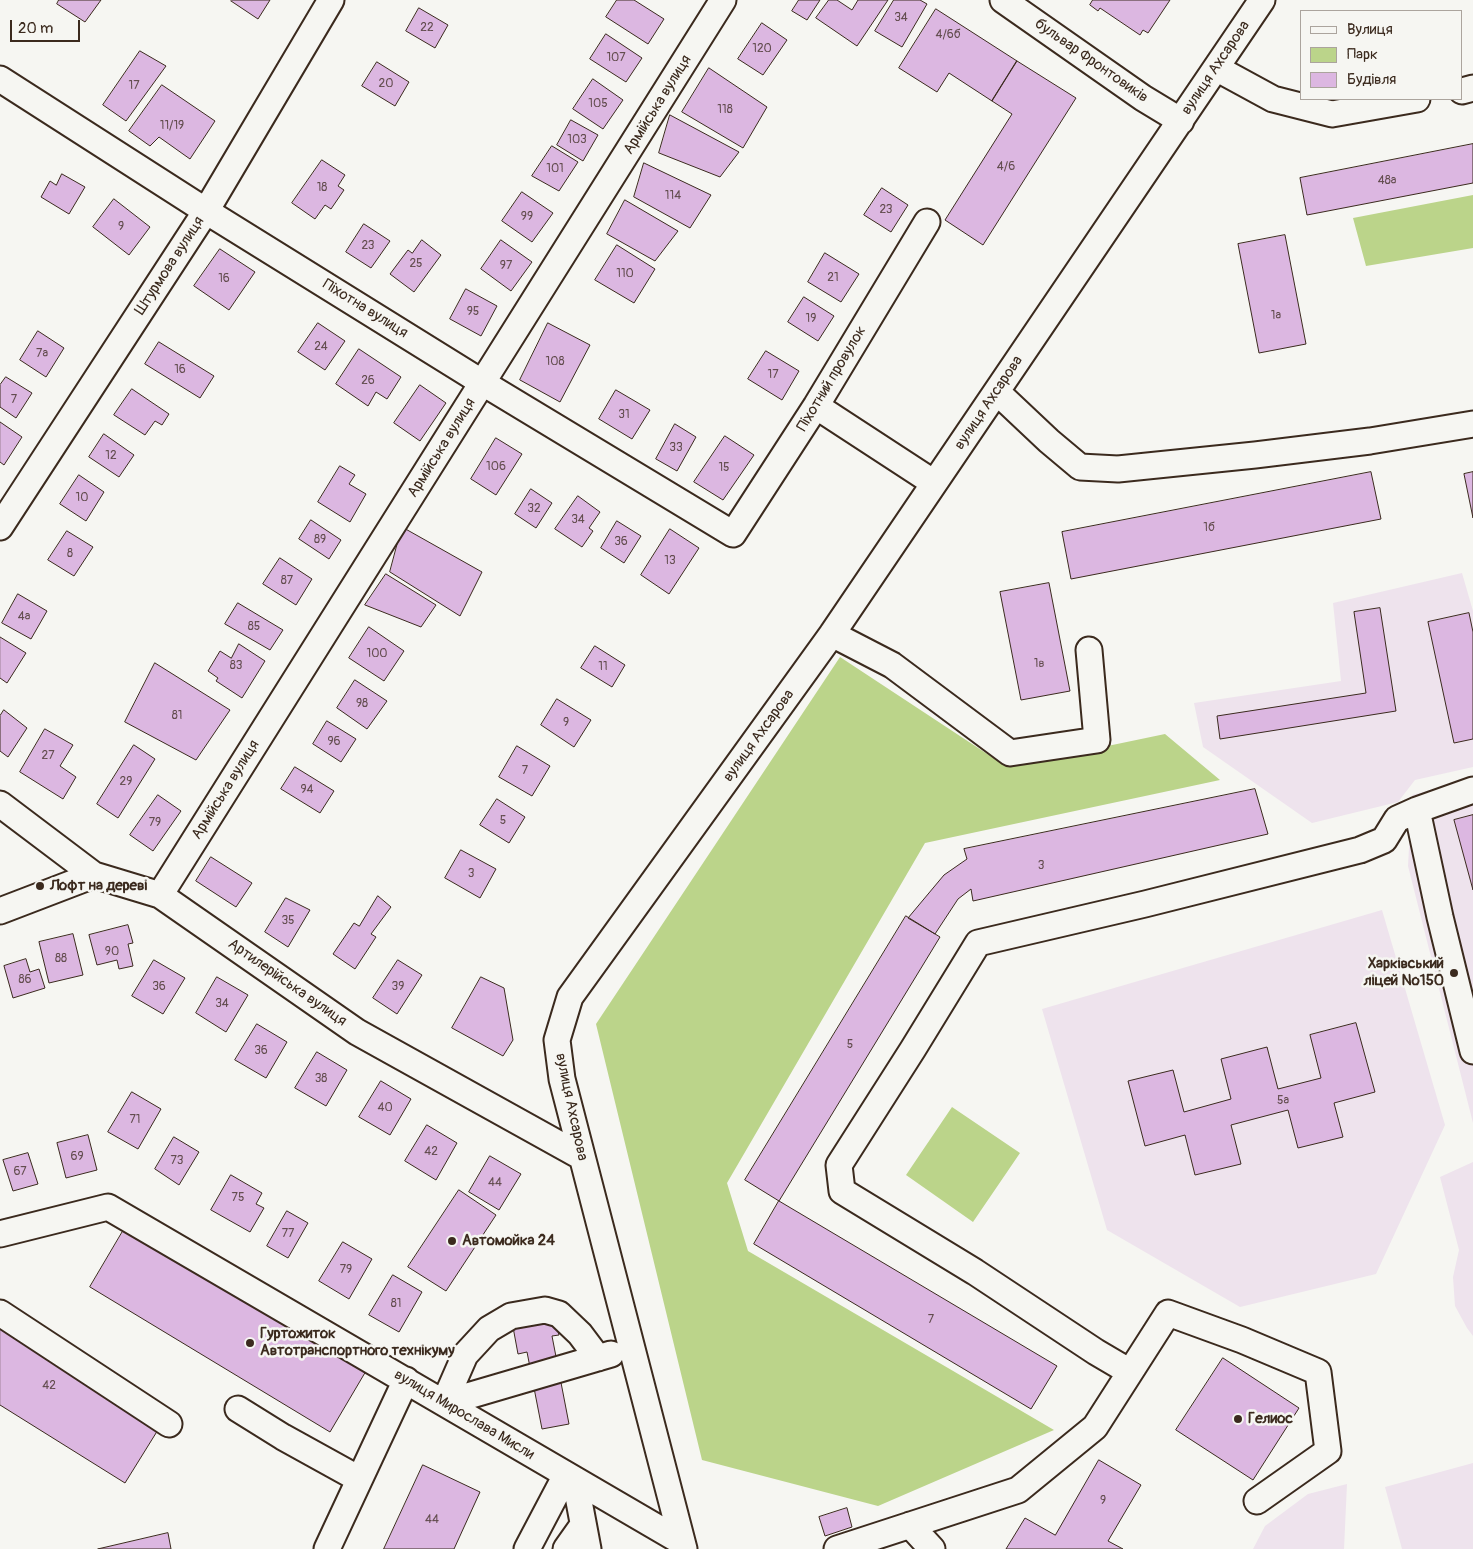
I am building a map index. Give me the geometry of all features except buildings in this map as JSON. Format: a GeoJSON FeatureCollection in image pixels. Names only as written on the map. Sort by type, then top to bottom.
{"type":"FeatureCollection","features":[{"type":"Feature","properties":{"kind":"street","name":"Штурмова вулиця"},"geometry":{"type":"LineString","coordinates":[[0,527],[206,212],[331,0]]}},
{"type":"Feature","properties":{"kind":"street","name":"Армійська вулиця"},"geometry":{"type":"LineString","coordinates":[[160,895],[484,383],[723,0]]}},
{"type":"Feature","properties":{"kind":"street","name":"бульвар Фронтовиків"},"geometry":{"type":"LineString","coordinates":[[1003,0],[1143,98],[1181,121]]}},
{"type":"Feature","properties":{"kind":"street","name":"вулиця Ахсарова"},"geometry":{"type":"LineString","coordinates":[[683,1546],[630,1348],[562,1079],[557,1040],[570,997],[832,634],[1262,0]]}},
{"type":"Feature","properties":{"kind":"street"},"geometry":{"type":"LineString","coordinates":[[1216,68],[1273,100],[1332,114],[1411,100]]}},
{"type":"Feature","properties":{"kind":"street","name":"Піхотна вулиця"},"geometry":{"type":"LineString","coordinates":[[0,80],[206,212],[733,534]]}},
{"type":"Feature","properties":{"kind":"street","name":"Піхотний провулок"},"geometry":{"type":"LineString","coordinates":[[733,534],[816,406],[927,222]]}},
{"type":"Feature","properties":{"kind":"street"},"geometry":{"type":"LineString","coordinates":[[997,392],[1049,441],[1080,466],[1099,468],[1118,469],[1255,454],[1370,440],[1473,424]]}},
{"type":"Feature","properties":{"kind":"street"},"geometry":{"type":"LineString","coordinates":[[816,406],[934,483]]}},
{"type":"Feature","properties":{"kind":"street"},"geometry":{"type":"LineString","coordinates":[[832,634],[892,665],[1010,754],[1098,740],[1089,650]]}},
{"type":"Feature","properties":{"kind":"street"},"geometry":{"type":"LineString","coordinates":[[1130,1372],[1096,1352],[975,1272],[842,1192],[839,1165],[978,943],[1360,850],[1384,840],[1397,819],[1473,790]]}},
{"type":"Feature","properties":{"kind":"street","name":"Артилерійська вулиця"},"geometry":{"type":"LineString","coordinates":[[0,804],[94,876],[160,895],[357,1032],[582,1157]]}},
{"type":"Feature","properties":{"kind":"street"},"geometry":{"type":"LineString","coordinates":[[1417,810],[1440,917],[1473,1051]]}},
{"type":"Feature","properties":{"kind":"street"},"geometry":{"type":"LineString","coordinates":[[0,911],[94,876]]}},
{"type":"Feature","properties":{"kind":"street","name":"вулиця Мирослава Мисли"},"geometry":{"type":"LineString","coordinates":[[0,1234],[108,1207],[406,1380],[683,1546]]}},
{"type":"Feature","properties":{"kind":"street"},"geometry":{"type":"LineString","coordinates":[[444,1403],[465,1355],[488,1329],[512,1316],[545,1310],[559,1314],[580,1334],[598,1358]]}},
{"type":"Feature","properties":{"kind":"street"},"geometry":{"type":"LineString","coordinates":[[0,1313],[169,1424]]}},
{"type":"Feature","properties":{"kind":"street"},"geometry":{"type":"LineString","coordinates":[[837,1549],[1018,1490],[1095,1427],[1168,1313],[1242,1340],[1318,1372],[1328,1450],[1257,1501]]}},
{"type":"Feature","properties":{"kind":"street"},"geometry":{"type":"LineString","coordinates":[[444,1403],[630,1348]]}},
{"type":"Feature","properties":{"kind":"street"},"geometry":{"type":"LineString","coordinates":[[327,1549],[406,1380]]}},
{"type":"Feature","properties":{"kind":"street"},"geometry":{"type":"LineString","coordinates":[[238,1409],[359,1479]]}},
{"type":"Feature","properties":{"kind":"street"},"geometry":{"type":"LineString","coordinates":[[566,1549],[586,1537],[570,1477]]}},
{"type":"Feature","properties":{"kind":"street"},"geometry":{"type":"LineString","coordinates":[[527,1549],[570,1477]]}},
{"type":"Feature","properties":{"kind":"street"},"geometry":{"type":"LineString","coordinates":[[910,1525],[932,1549]]}},
{"type":"Feature","properties":{"kind":"shaded area"},"geometry":{"type":"Polygon","coordinates":[[[1462,573],[1473,611],[1473,767],[1415,780],[1398,802],[1312,823],[1203,747],[1194,703],[1341,681],[1333,603],[1462,573]]]}},
{"type":"Feature","properties":{"kind":"shaded area","name":"Харківський ліцей №150"},"geometry":{"type":"Polygon","coordinates":[[[1473,779],[1473,1123],[1408,866],[1412,795],[1473,779]]]}},
{"type":"Feature","properties":{"kind":"shaded area"},"geometry":{"type":"Polygon","coordinates":[[[1382,910],[1445,1125],[1376,1274],[1240,1307],[1107,1230],[1042,1009],[1382,910]]]}},
{"type":"Feature","properties":{"kind":"shaded area"},"geometry":{"type":"Polygon","coordinates":[[[1473,1162],[1473,1336],[1455,1306],[1453,1277],[1459,1250],[1440,1177],[1473,1162]]]}},
{"type":"Feature","properties":{"kind":"shaded area"},"geometry":{"type":"Polygon","coordinates":[[[1473,1463],[1473,1549],[1402,1549],[1385,1487],[1473,1463]]]}},
{"type":"Feature","properties":{"kind":"shaded area"},"geometry":{"type":"Polygon","coordinates":[[[1347,1484],[1344,1549],[1253,1549],[1265,1526],[1308,1494],[1347,1484]]]}},
{"type":"Feature","properties":{"kind":"green space"},"geometry":{"type":"Polygon","coordinates":[[[1473,195],[1473,248],[1366,266],[1353,218],[1473,195]]]}},
{"type":"Feature","properties":{"kind":"green space"},"geometry":{"type":"Polygon","coordinates":[[[840,657],[1007,767],[1165,734],[1220,780],[925,843],[727,1183],[748,1251],[1054,1430],[878,1506],[702,1460],[596,1024],[840,657]]]}},
{"type":"Feature","properties":{"kind":"green space"},"geometry":{"type":"Polygon","coordinates":[[[952,1107],[1020,1153],[973,1222],[906,1175],[952,1107]]]}},
{"type":"Feature","properties":{"kind":"place","name":"Лофт на дереві"},"geometry":{"type":"Point","coordinates":[40,886]}},
{"type":"Feature","properties":{"kind":"place","name":"Харківський ліцей №150"},"geometry":{"type":"Point","coordinates":[1454,973]}},
{"type":"Feature","properties":{"kind":"place","name":"Автомойка 24"},"geometry":{"type":"Point","coordinates":[452,1241]}},
{"type":"Feature","properties":{"kind":"place","name":"Гуртожиток Автотранспортного технікуму"},"geometry":{"type":"Point","coordinates":[250,1343]}},
{"type":"Feature","properties":{"kind":"place","name":"Гелиос"},"geometry":{"type":"Point","coordinates":[1238,1419]}}]}
